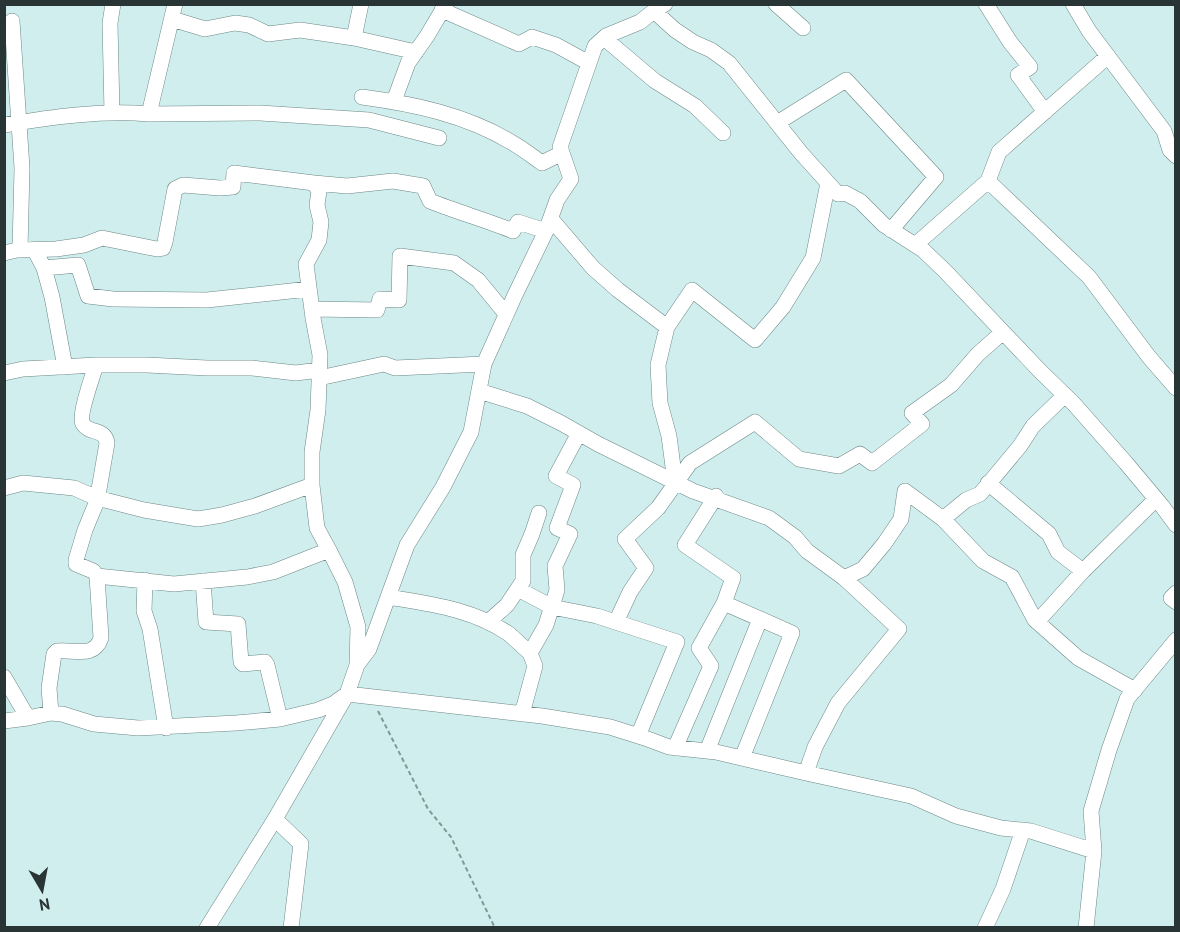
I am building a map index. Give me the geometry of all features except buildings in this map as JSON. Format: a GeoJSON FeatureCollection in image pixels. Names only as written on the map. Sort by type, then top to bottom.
{"type":"FeatureCollection","features":[{"type":"Feature","properties":{"kind":"street"},"geometry":{"type":"LineString","coordinates":[[112,113],[110,23],[113,4]]}},
{"type":"Feature","properties":{"kind":"street"},"geometry":{"type":"LineString","coordinates":[[354,39],[361,4]]}},
{"type":"Feature","properties":{"kind":"street"},"geometry":{"type":"LineString","coordinates":[[776,4],[802,28]]}},
{"type":"Feature","properties":{"kind":"street"},"geometry":{"type":"LineString","coordinates":[[987,4],[1010,42],[1030,67],[1018,75],[1045,112]]}},
{"type":"Feature","properties":{"kind":"street"},"geometry":{"type":"LineString","coordinates":[[1073,4],[1108,56],[1164,131],[1170,150],[1176,156]]}},
{"type":"Feature","properties":{"kind":"street"},"geometry":{"type":"LineString","coordinates":[[394,101],[408,63],[444,7],[519,44],[532,37],[556,45],[589,63]]}},
{"type":"Feature","properties":{"kind":"street"},"geometry":{"type":"LineString","coordinates":[[357,665],[369,649],[406,545],[443,487],[471,432],[484,364],[549,225],[557,200],[571,179],[560,147],[595,46],[604,38],[640,22],[660,7],[675,30],[729,63],[801,153],[838,194],[844,193],[860,201],[884,225],[923,250],[945,271],[1065,395],[1156,498],[1176,525]]}},
{"type":"Feature","properties":{"kind":"street"},"geometry":{"type":"LineString","coordinates":[[149,114],[174,11],[205,29],[235,23],[249,25],[268,34],[300,30],[416,52]]}},
{"type":"Feature","properties":{"kind":"street"},"geometry":{"type":"LineString","coordinates":[[12,21],[12,124],[22,168],[20,251]]}},
{"type":"Feature","properties":{"kind":"street"},"geometry":{"type":"LineString","coordinates":[[604,38],[655,81],[695,106],[723,133]]}},
{"type":"Feature","properties":{"kind":"street"},"geometry":{"type":"LineString","coordinates":[[915,245],[988,181],[999,152],[1108,56]]}},
{"type":"Feature","properties":{"kind":"street"},"geometry":{"type":"LineString","coordinates":[[777,123],[846,80],[936,177],[891,230]]}},
{"type":"Feature","properties":{"kind":"street"},"geometry":{"type":"LineString","coordinates":[[362,97],[394,101],[441,112],[478,125],[511,142],[542,163],[562,153]]}},
{"type":"Feature","properties":{"kind":"street"},"geometry":{"type":"LineString","coordinates":[[12,124],[63,115],[131,112],[149,114],[260,113],[369,120],[439,138]]}},
{"type":"Feature","properties":{"kind":"street"},"geometry":{"type":"LineString","coordinates":[[20,251],[84,245],[102,238],[157,249],[163,248],[175,189],[183,185],[233,187],[234,173],[347,186],[393,181],[423,186],[430,201],[513,231],[518,222],[549,225],[618,290],[667,327]]}},
{"type":"Feature","properties":{"kind":"street"},"geometry":{"type":"LineString","coordinates":[[988,181],[1089,277],[1149,357],[1176,388]]}},
{"type":"Feature","properties":{"kind":"street"},"geometry":{"type":"LineString","coordinates":[[207,927],[275,819],[347,694],[357,665],[358,627],[345,582],[317,528],[312,485],[312,452],[318,410],[320,355],[306,264],[319,240],[321,222],[317,205],[319,191],[314,183]]}},
{"type":"Feature","properties":{"kind":"street"},"geometry":{"type":"LineString","coordinates":[[675,482],[669,436],[660,403],[658,365],[667,327],[692,290],[755,340],[783,307],[813,258],[828,183]]}},
{"type":"Feature","properties":{"kind":"street"},"geometry":{"type":"LineString","coordinates":[[20,251],[44,268],[52,297],[65,367]]}},
{"type":"Feature","properties":{"kind":"street"},"geometry":{"type":"LineString","coordinates":[[312,309],[377,310],[380,299],[399,300],[399,256],[454,263],[478,280],[506,314]]}},
{"type":"Feature","properties":{"kind":"street"},"geometry":{"type":"LineString","coordinates":[[44,268],[78,265],[88,296],[113,299],[207,300],[309,289]]}},
{"type":"Feature","properties":{"kind":"street"},"geometry":{"type":"LineString","coordinates":[[616,622],[630,592],[646,568],[625,538],[657,508],[690,463],[755,422],[799,459],[839,466],[860,454],[872,463],[922,424],[912,413],[951,385],[978,354],[1003,332]]}},
{"type":"Feature","properties":{"kind":"street"},"geometry":{"type":"LineString","coordinates":[[4,373],[23,369],[147,365],[252,368],[296,374],[319,374],[384,364],[395,368],[484,364]]}},
{"type":"Feature","properties":{"kind":"street"},"geometry":{"type":"LineString","coordinates":[[51,713],[49,688],[54,654],[61,650],[93,650],[101,638],[96,576],[93,571],[76,564],[97,498],[107,443],[103,434],[84,426],[81,418],[96,365]]}},
{"type":"Feature","properties":{"kind":"street"},"geometry":{"type":"LineString","coordinates":[[479,391],[527,406],[693,491],[769,518],[844,578],[899,629],[838,703],[815,747],[806,773]]}},
{"type":"Feature","properties":{"kind":"street"},"geometry":{"type":"LineString","coordinates":[[943,519],[966,500],[980,494],[1020,446],[1033,426],[1065,395]]}},
{"type":"Feature","properties":{"kind":"street"},"geometry":{"type":"LineString","coordinates":[[530,653],[546,625],[557,590],[555,566],[570,534],[557,528],[573,485],[556,476],[579,433]]}},
{"type":"Feature","properties":{"kind":"street"},"geometry":{"type":"LineString","coordinates":[[4,488],[23,483],[74,488],[97,498],[144,510],[198,519],[255,506],[312,485]]}},
{"type":"Feature","properties":{"kind":"street"},"geometry":{"type":"LineString","coordinates":[[988,483],[1048,534],[1058,552],[1083,571]]}},
{"type":"Feature","properties":{"kind":"street"},"geometry":{"type":"LineString","coordinates":[[844,578],[863,569],[884,544],[901,519],[905,491],[943,519],[983,561],[1012,577],[1037,622],[1078,658],[1135,690]]}},
{"type":"Feature","properties":{"kind":"street"},"geometry":{"type":"LineString","coordinates":[[675,747],[711,666],[699,648],[724,603],[733,578],[685,545],[715,498]]}},
{"type":"Feature","properties":{"kind":"street"},"geometry":{"type":"LineString","coordinates":[[1037,622],[1083,571],[1156,498]]}},
{"type":"Feature","properties":{"kind":"street"},"geometry":{"type":"LineString","coordinates":[[488,622],[507,605],[523,581],[523,555],[539,513]]}},
{"type":"Feature","properties":{"kind":"street"},"geometry":{"type":"LineString","coordinates":[[96,576],[174,584],[247,577],[273,572],[329,550]]}},
{"type":"Feature","properties":{"kind":"street"},"geometry":{"type":"LineString","coordinates":[[145,580],[144,611],[150,629],[166,728]]}},
{"type":"Feature","properties":{"kind":"street"},"geometry":{"type":"LineString","coordinates":[[203,581],[206,622],[238,624],[241,662],[243,664],[265,662],[280,719]]}},
{"type":"Feature","properties":{"kind":"street"},"geometry":{"type":"LineString","coordinates":[[518,589],[552,607],[597,616],[677,642],[638,735]]}},
{"type":"Feature","properties":{"kind":"street"},"geometry":{"type":"LineString","coordinates":[[1176,593],[1171,598],[1176,602]]}},
{"type":"Feature","properties":{"kind":"street"},"geometry":{"type":"LineString","coordinates":[[388,597],[449,607],[488,622],[508,634],[530,653],[535,666],[522,714]]}},
{"type":"Feature","properties":{"kind":"street"},"geometry":{"type":"LineString","coordinates":[[724,603],[792,633],[742,758]]}},
{"type":"Feature","properties":{"kind":"street"},"geometry":{"type":"LineString","coordinates":[[707,751],[760,619]]}},
{"type":"Feature","properties":{"kind":"street"},"geometry":{"type":"LineString","coordinates":[[1086,927],[1094,851],[1091,811],[1109,750],[1127,699],[1176,640]]}},
{"type":"Feature","properties":{"kind":"street"},"geometry":{"type":"LineString","coordinates":[[4,677],[28,718]]}},
{"type":"Feature","properties":{"kind":"street"},"geometry":{"type":"LineString","coordinates":[[4,721],[51,713],[94,724],[166,728],[280,719],[318,710],[333,704],[347,694],[522,714],[610,727],[669,747],[742,758],[911,796],[956,816],[1001,828],[1031,831],[1094,851]]}},
{"type":"Feature","properties":{"kind":"street"},"geometry":{"type":"LineString","coordinates":[[275,819],[301,844],[291,927]]}},
{"type":"Feature","properties":{"kind":"street"},"geometry":{"type":"LineString","coordinates":[[985,927],[1003,889],[1023,830]]}},
{"type":"Feature","properties":{"kind":"path"},"geometry":{"type":"LineString","coordinates":[[371,697],[428,809],[451,837],[495,927]]}}]}
